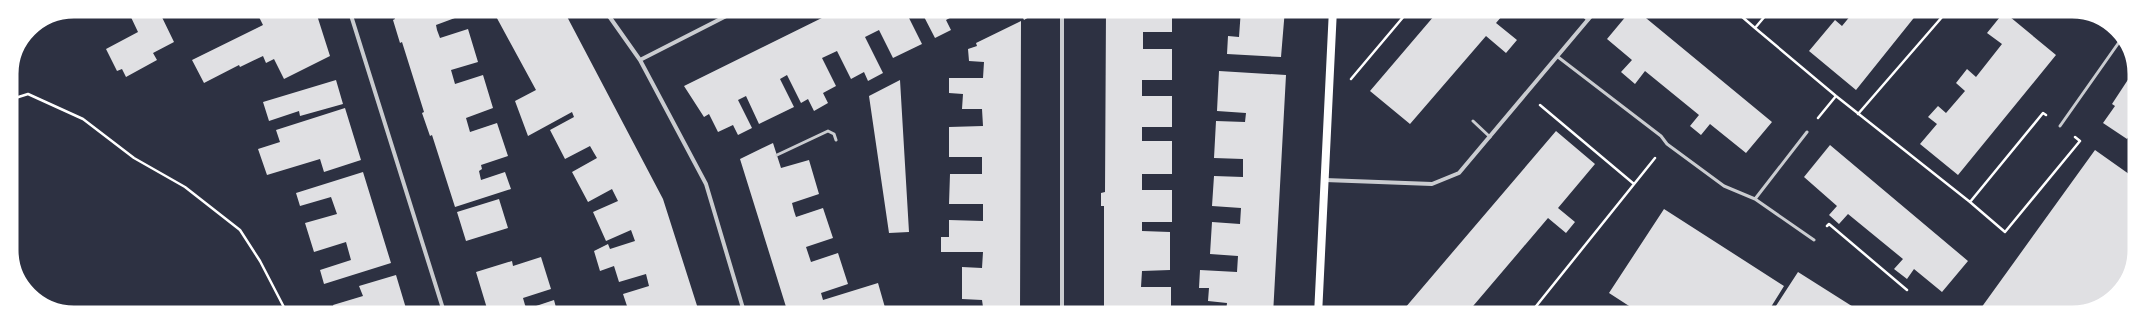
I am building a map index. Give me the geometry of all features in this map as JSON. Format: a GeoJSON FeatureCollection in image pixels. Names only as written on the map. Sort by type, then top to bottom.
{"type":"FeatureCollection","features":[{"type":"Feature","properties":{"kind":"main road"},"geometry":{"type":"LineString","coordinates":[[1318,308],[1333,16]]}},
{"type":"Feature","properties":{"kind":"street"},"geometry":{"type":"LineString","coordinates":[[351,16],[442,308]]}},
{"type":"Feature","properties":{"kind":"street"},"geometry":{"type":"LineString","coordinates":[[609,16],[640,60],[706,184],[743,308]]}},
{"type":"Feature","properties":{"kind":"street"},"geometry":{"type":"LineString","coordinates":[[640,60],[726,16]]}},
{"type":"Feature","properties":{"kind":"street"},"geometry":{"type":"LineString","coordinates":[[1062,16],[1062,308]]}},
{"type":"Feature","properties":{"kind":"street"},"geometry":{"type":"LineString","coordinates":[[1324,180],[1432,184],[1459,173],[1591,16]]}},
{"type":"Feature","properties":{"kind":"lane"},"geometry":{"type":"LineString","coordinates":[[1584,16],[1588,20]]}},
{"type":"Feature","properties":{"kind":"lane"},"geometry":{"type":"LineString","coordinates":[[2060,126],[2120,42]]}},
{"type":"Feature","properties":{"kind":"lane"},"geometry":{"type":"LineString","coordinates":[[1558,57],[1661,136],[1667,144],[1724,186],[1755,199],[1814,240]]}},
{"type":"Feature","properties":{"kind":"lane"},"geometry":{"type":"LineString","coordinates":[[1473,121],[1490,136]]}},
{"type":"Feature","properties":{"kind":"lane"},"geometry":{"type":"LineString","coordinates":[[777,155],[828,131],[834,134],[836,140]]}},
{"type":"Feature","properties":{"kind":"lane"},"geometry":{"type":"LineString","coordinates":[[1755,199],[1807,132]]}},
{"type":"Feature","properties":{"kind":"path"},"geometry":{"type":"LineString","coordinates":[[1329,94],[1346,86],[1404,16]]}},
{"type":"Feature","properties":{"kind":"path"},"geometry":{"type":"LineString","coordinates":[[1741,16],[1836,96],[1970,202],[2005,232],[2080,142],[2043,113],[1970,202]]}},
{"type":"Feature","properties":{"kind":"path"},"geometry":{"type":"LineString","coordinates":[[1755,28],[1766,16]]}},
{"type":"Feature","properties":{"kind":"path"},"geometry":{"type":"LineString","coordinates":[[1858,114],[1944,16]]}},
{"type":"Feature","properties":{"kind":"path"},"geometry":{"type":"LineString","coordinates":[[16,98],[28,94],[83,119],[134,158],[185,187],[240,230],[260,261],[285,308]]}},
{"type":"Feature","properties":{"kind":"path"},"geometry":{"type":"LineString","coordinates":[[1526,94],[1634,184]]}},
{"type":"Feature","properties":{"kind":"path"},"geometry":{"type":"LineString","coordinates":[[1807,132],[1836,96]]}},
{"type":"Feature","properties":{"kind":"path"},"geometry":{"type":"LineString","coordinates":[[1535,308],[1667,144]]}},
{"type":"Feature","properties":{"kind":"path"},"geometry":{"type":"LineString","coordinates":[[1814,240],[1829,224],[1907,290]]}},
{"type":"Feature","properties":{"kind":"building"},"geometry":{"type":"Polygon","coordinates":[[[130,16],[161,16],[174,42],[153,53],[157,60],[126,77],[122,69],[117,71],[106,49],[138,32],[130,16]]]}},
{"type":"Feature","properties":{"kind":"building"},"geometry":{"type":"Polygon","coordinates":[[[258,16],[317,16],[330,56],[284,79],[274,59],[266,63],[263,56],[240,67],[239,65],[204,83],[192,60],[263,25],[258,16]]]}},
{"type":"Feature","properties":{"kind":"building"},"geometry":{"type":"Polygon","coordinates":[[[394,16],[460,16],[436,25],[437,30],[440,38],[468,29],[478,62],[451,70],[455,84],[483,75],[493,108],[466,118],[470,132],[497,123],[508,156],[481,165],[482,169],[479,171],[481,180],[505,172],[511,189],[455,207],[432,135],[430,136],[422,113],[424,112],[402,42],[400,43],[393,20],[395,19],[394,16]]]}},
{"type":"Feature","properties":{"kind":"building"},"geometry":{"type":"Polygon","coordinates":[[[496,16],[567,16],[663,199],[698,308],[628,308],[623,294],[649,286],[646,274],[619,282],[614,266],[600,271],[594,251],[608,244],[610,249],[635,241],[631,230],[606,241],[593,212],[618,201],[612,189],[588,202],[572,172],[597,158],[590,146],[565,159],[550,130],[574,117],[572,112],[528,136],[515,101],[536,90],[496,16]]]}},
{"type":"Feature","properties":{"kind":"building"},"geometry":{"type":"Polygon","coordinates":[[[826,16],[908,16],[922,44],[893,58],[879,30],[865,37],[883,73],[868,81],[864,72],[851,79],[837,51],[822,58],[836,86],[823,93],[828,103],[814,111],[808,99],[801,103],[787,75],[780,79],[794,107],[759,124],[746,96],[738,100],[752,128],[738,135],[733,125],[718,132],[709,114],[704,117],[684,86],[826,16]]]}},
{"type":"Feature","properties":{"kind":"building"},"geometry":{"type":"Polygon","coordinates":[[[924,16],[953,16],[946,20],[951,30],[935,38],[924,16]]]}},
{"type":"Feature","properties":{"kind":"building"},"geometry":{"type":"Polygon","coordinates":[[[1022,16],[1031,16],[1024,20],[1022,16]]]}},
{"type":"Feature","properties":{"kind":"building"},"geometry":{"type":"Polygon","coordinates":[[[1106,16],[1172,16],[1172,32],[1143,32],[1143,49],[1172,49],[1172,80],[1142,80],[1142,96],[1172,96],[1172,127],[1142,127],[1142,141],[1172,141],[1172,174],[1142,174],[1142,190],[1172,190],[1172,222],[1142,222],[1142,231],[1170,232],[1170,270],[1142,271],[1141,287],[1171,287],[1171,308],[1104,308],[1104,206],[1101,206],[1101,193],[1105,192],[1106,16]]]}},
{"type":"Feature","properties":{"kind":"building"},"geometry":{"type":"Polygon","coordinates":[[[1240,16],[1284,16],[1281,57],[1227,54],[1228,36],[1239,37],[1240,16]]]}},
{"type":"Feature","properties":{"kind":"building"},"geometry":{"type":"Polygon","coordinates":[[[1434,16],[1502,16],[1496,23],[1517,40],[1506,53],[1486,36],[1410,124],[1370,91],[1434,16]]]}},
{"type":"Feature","properties":{"kind":"building"},"geometry":{"type":"Polygon","coordinates":[[[1626,16],[1643,16],[1772,122],[1746,153],[1710,124],[1701,135],[1690,126],[1699,115],[1645,71],[1635,84],[1621,72],[1632,60],[1607,39],[1626,16]]]}},
{"type":"Feature","properties":{"kind":"building"},"geometry":{"type":"Polygon","coordinates":[[[1850,16],[1915,16],[1856,90],[1809,51],[1835,20],[1842,26],[1850,16]]]}},
{"type":"Feature","properties":{"kind":"building"},"geometry":{"type":"Polygon","coordinates":[[[2001,16],[2009,16],[2056,55],[1958,175],[1920,144],[1937,124],[1928,117],[1938,106],[1946,113],[1965,91],[1956,83],[1967,69],[1976,77],[2002,44],[1987,33],[2001,16]]]}},
{"type":"Feature","properties":{"kind":"building"},"geometry":{"type":"Polygon","coordinates":[[[1021,21],[1020,308],[983,308],[982,300],[962,299],[962,267],[982,268],[983,252],[941,252],[941,237],[949,237],[949,220],[983,221],[983,204],[949,204],[950,174],[982,174],[982,157],[949,157],[949,127],[983,126],[982,109],[962,109],[963,94],[949,93],[949,78],[983,78],[984,62],[969,61],[968,49],[977,46],[976,43],[1021,21]]]}},
{"type":"Feature","properties":{"kind":"building"},"geometry":{"type":"Polygon","coordinates":[[[1219,71],[1286,75],[1273,308],[1226,308],[1227,303],[1208,301],[1209,288],[1199,288],[1200,270],[1237,272],[1238,256],[1210,254],[1212,222],[1240,224],[1241,208],[1212,206],[1214,176],[1243,177],[1243,159],[1214,158],[1216,121],[1245,122],[1246,113],[1217,111],[1219,71]]]}},
{"type":"Feature","properties":{"kind":"building"},"geometry":{"type":"Polygon","coordinates":[[[2130,77],[2130,135],[2127,139],[2103,123],[2115,106],[2112,104],[2130,77]]]}},
{"type":"Feature","properties":{"kind":"building"},"geometry":{"type":"Polygon","coordinates":[[[336,80],[343,104],[300,116],[299,111],[269,121],[263,102],[336,80]]]}},
{"type":"Feature","properties":{"kind":"building"},"geometry":{"type":"Polygon","coordinates":[[[900,80],[909,232],[889,233],[869,96],[900,80]]]}},
{"type":"Feature","properties":{"kind":"building"},"geometry":{"type":"Polygon","coordinates":[[[345,108],[361,160],[324,172],[320,159],[267,175],[258,149],[280,142],[276,130],[345,108]]]}},
{"type":"Feature","properties":{"kind":"building"},"geometry":{"type":"Polygon","coordinates":[[[1556,131],[1595,164],[1558,208],[1575,222],[1566,233],[1548,218],[1471,308],[1405,308],[1556,131]]]}},
{"type":"Feature","properties":{"kind":"building"},"geometry":{"type":"Polygon","coordinates":[[[773,143],[781,168],[809,160],[819,194],[792,203],[794,211],[796,217],[823,208],[833,238],[806,247],[811,262],[838,253],[848,284],[821,293],[823,300],[878,283],[885,308],[786,308],[740,159],[773,143]]]}},
{"type":"Feature","properties":{"kind":"building"},"geometry":{"type":"Polygon","coordinates":[[[1830,145],[1968,261],[1942,292],[1914,269],[1907,279],[1894,269],[1903,259],[1848,214],[1839,224],[1829,215],[1837,206],[1804,177],[1830,145]]]}},
{"type":"Feature","properties":{"kind":"building"},"geometry":{"type":"Polygon","coordinates":[[[2095,150],[2130,175],[2130,257],[2124,275],[2110,294],[2101,300],[2083,307],[1981,308],[2095,150]]]}},
{"type":"Feature","properties":{"kind":"building"},"geometry":{"type":"Polygon","coordinates":[[[363,172],[391,263],[324,284],[320,270],[351,260],[346,242],[314,252],[305,223],[337,214],[331,197],[300,206],[296,193],[363,172]]]}},
{"type":"Feature","properties":{"kind":"building"},"geometry":{"type":"Polygon","coordinates":[[[499,199],[508,228],[466,241],[457,212],[499,199]]]}},
{"type":"Feature","properties":{"kind":"building"},"geometry":{"type":"Polygon","coordinates":[[[1664,209],[1784,286],[1770,308],[1632,308],[1609,293],[1664,209]]]}},
{"type":"Feature","properties":{"kind":"building"},"geometry":{"type":"Polygon","coordinates":[[[541,257],[551,289],[523,298],[526,308],[487,308],[476,272],[512,261],[513,266],[541,257]]]}},
{"type":"Feature","properties":{"kind":"building"},"geometry":{"type":"Polygon","coordinates":[[[1798,272],[1855,308],[1775,308],[1798,272]]]}},
{"type":"Feature","properties":{"kind":"building"},"geometry":{"type":"Polygon","coordinates":[[[396,275],[406,308],[334,308],[333,305],[363,296],[359,286],[396,275]]]}},
{"type":"Feature","properties":{"kind":"building"},"geometry":{"type":"Polygon","coordinates":[[[554,300],[556,308],[530,308],[554,300]]]}}]}
